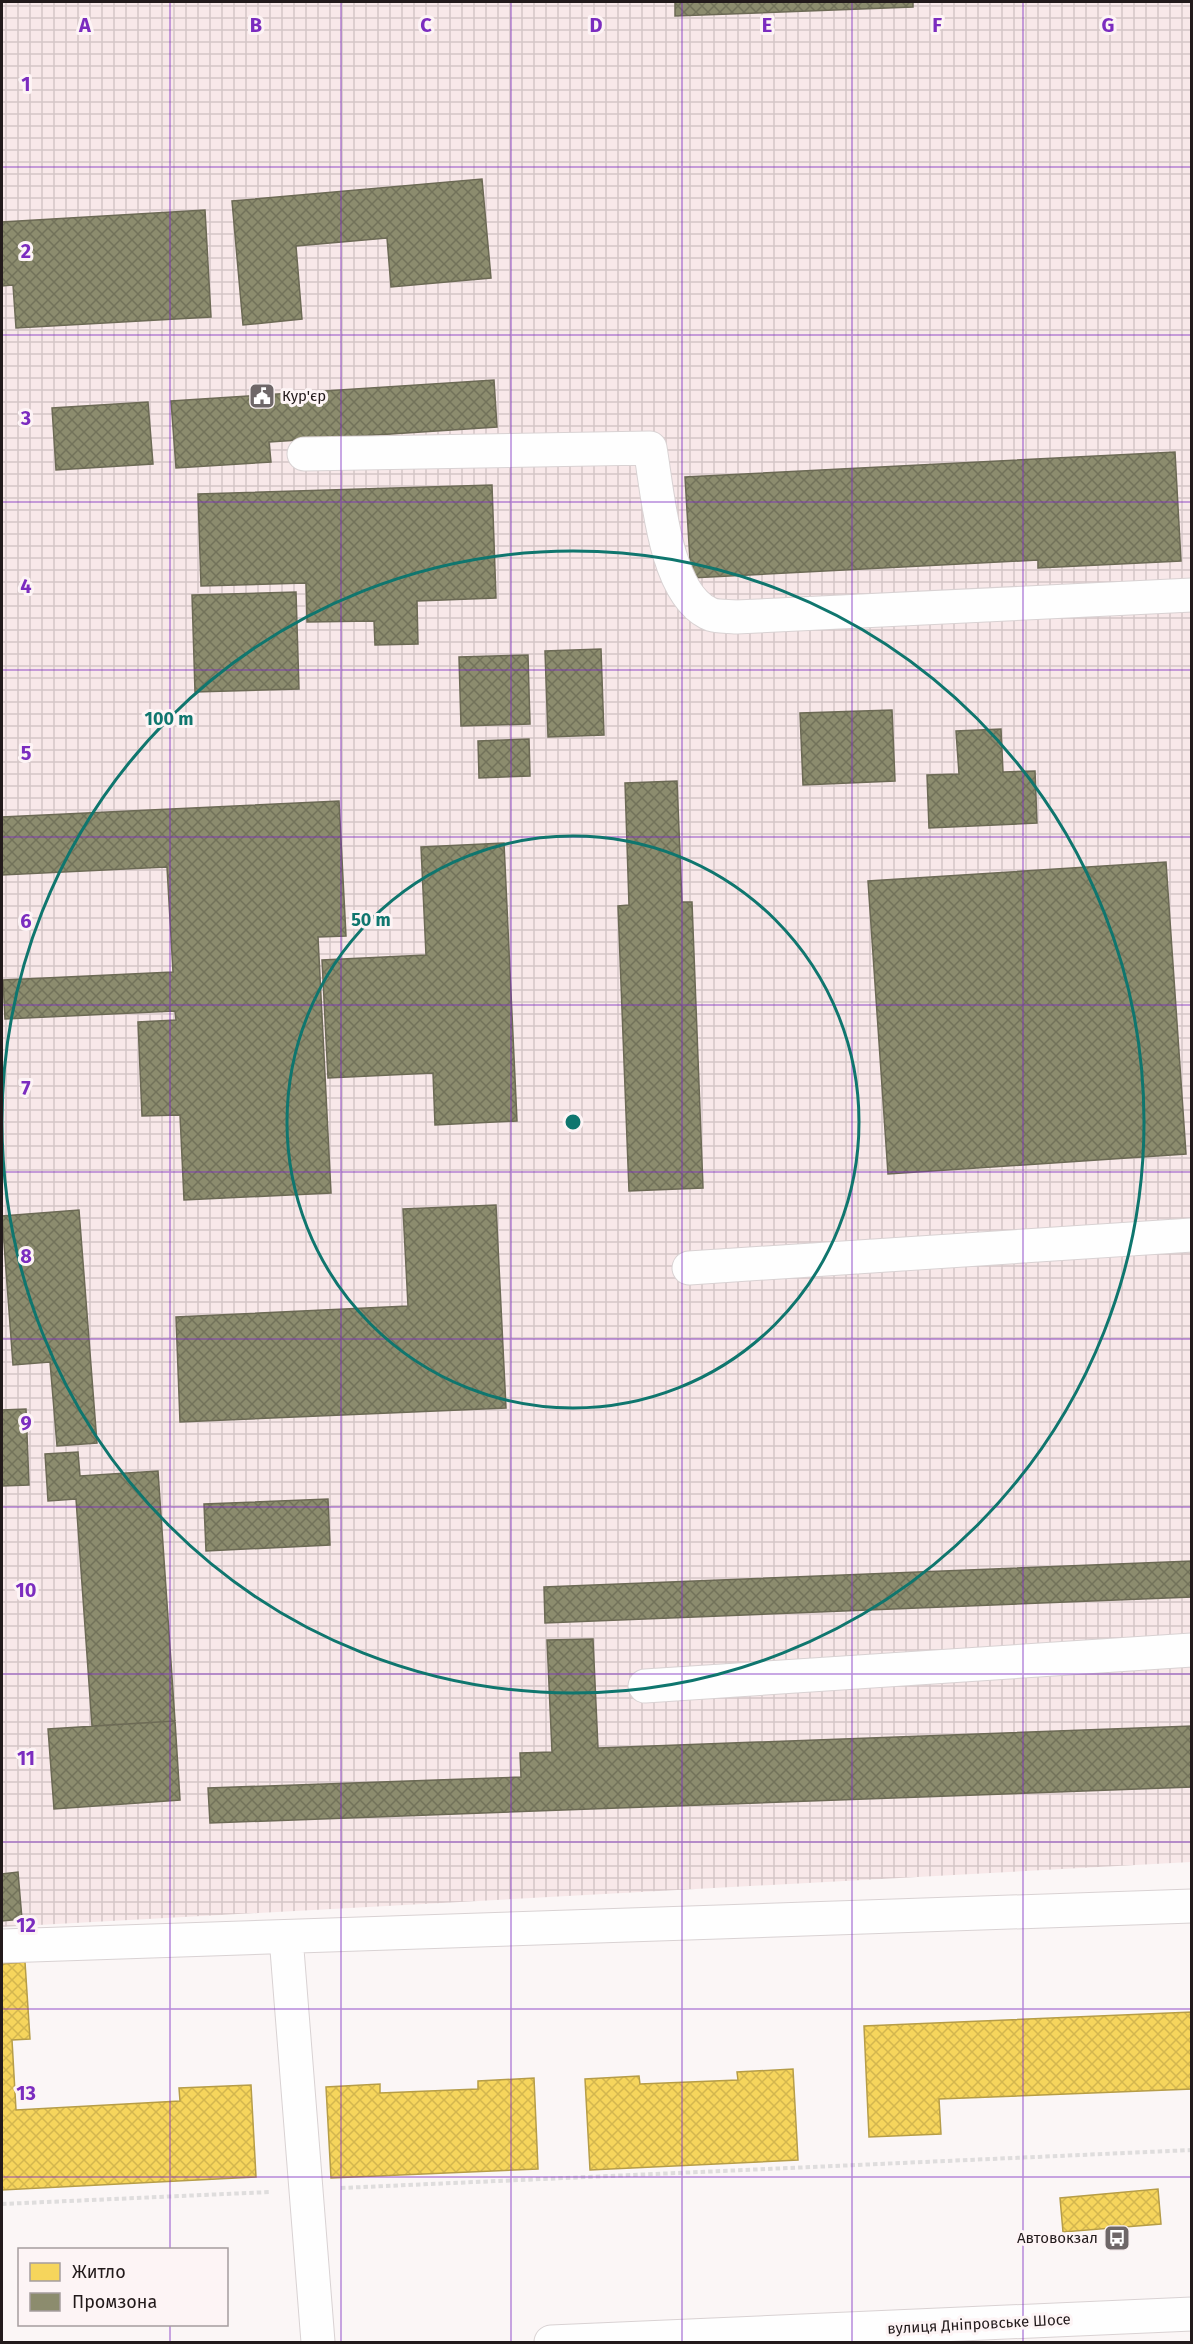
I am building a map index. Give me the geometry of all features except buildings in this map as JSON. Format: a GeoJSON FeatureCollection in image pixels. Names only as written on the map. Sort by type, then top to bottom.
{"type":"FeatureCollection","features":[{"type":"Feature","properties":{"kind":"main road"},"geometry":{"type":"LineString","coordinates":[[304,454],[650,448],[670,560],[679,582],[691,600],[709,614],[736,617],[1191,595]]}},
{"type":"Feature","properties":{"kind":"main road"},"geometry":{"type":"LineString","coordinates":[[689,1268],[1191,1235]]}},
{"type":"Feature","properties":{"kind":"main road"},"geometry":{"type":"LineString","coordinates":[[645,1686],[1191,1650]]}},
{"type":"Feature","properties":{"kind":"main road"},"geometry":{"type":"LineString","coordinates":[[2,1946],[1191,1906]]}},
{"type":"Feature","properties":{"kind":"main road"},"geometry":{"type":"LineString","coordinates":[[286,1937],[318,2343]]}},
{"type":"Feature","properties":{"kind":"main road","name":"вулиця Дніпровське Шосе"},"geometry":{"type":"LineString","coordinates":[[551,2343],[924,2334],[1191,2314]]}},
{"type":"Feature","properties":{"kind":"path"},"geometry":{"type":"LineString","coordinates":[[2,2204],[1191,2150]]}},
{"type":"Feature","properties":{"kind":"shaded area"},"geometry":{"type":"Polygon","coordinates":[[[2,2],[1191,2],[1191,1862],[2,1927],[2,2]]]}},
{"type":"Feature","properties":{"kind":"place","name":"Кур'єр"},"geometry":{"type":"Point","coordinates":[262,396]}},
{"type":"Feature","properties":{"kind":"place","name":"Автовокзал"},"geometry":{"type":"Point","coordinates":[1117,2238]}}]}
